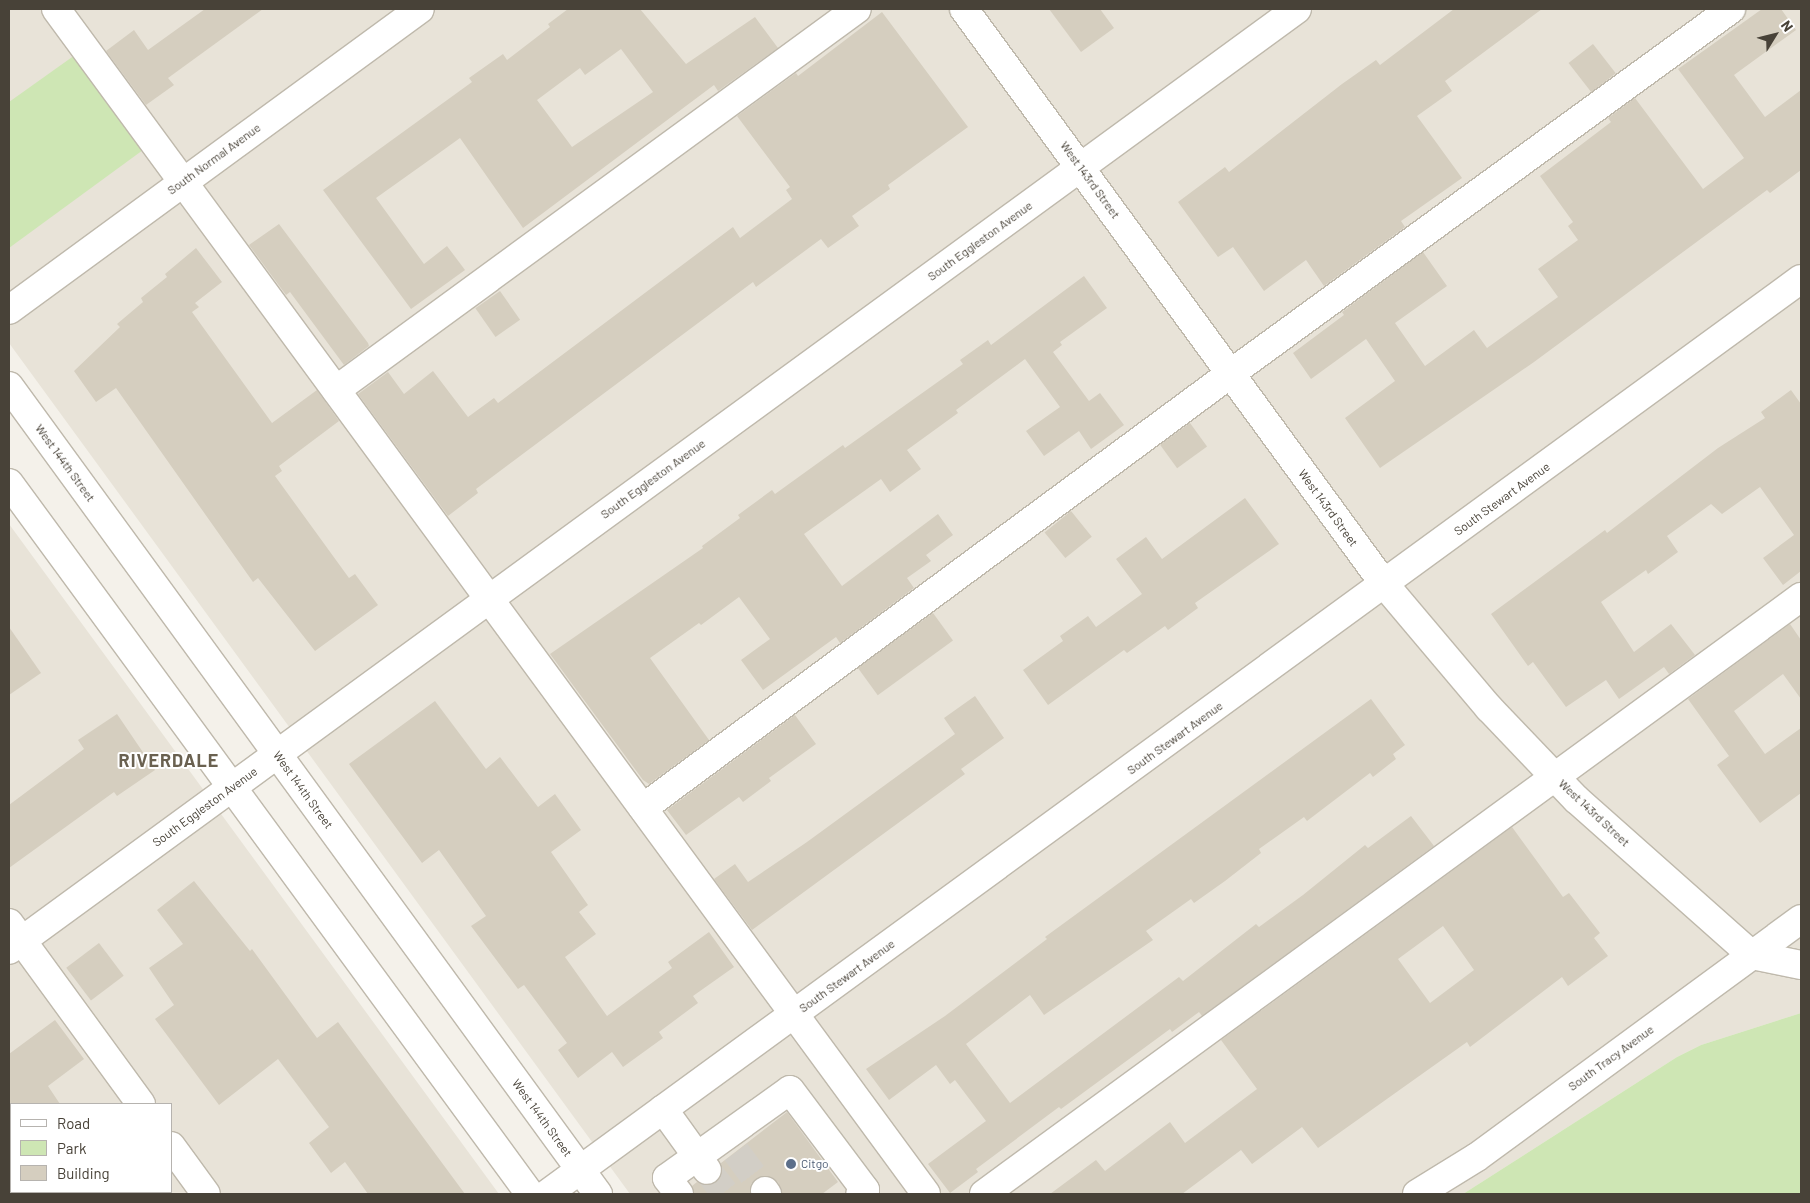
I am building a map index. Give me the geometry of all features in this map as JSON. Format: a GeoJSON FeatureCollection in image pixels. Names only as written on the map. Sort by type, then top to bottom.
{"type":"FeatureCollection","features":[{"type":"Feature","properties":{"kind":"street"},"geometry":{"type":"LineString","coordinates":[[56,9],[926,1194]]}},
{"type":"Feature","properties":{"kind":"street","name":"South Normal Avenue"},"geometry":{"type":"LineString","coordinates":[[9,310],[420,9]]}},
{"type":"Feature","properties":{"kind":"street"},"geometry":{"type":"LineString","coordinates":[[336,390],[857,9]]}},
{"type":"Feature","properties":{"kind":"street","name":"West 143rd Street"},"geometry":{"type":"LineString","coordinates":[[964,9],[1385,585],[1490,708],[1556,778],[1752,954]]}},
{"type":"Feature","properties":{"kind":"street","name":"South Eggleston Avenue"},"geometry":{"type":"LineString","coordinates":[[13,938],[232,787],[1297,9]]}},
{"type":"Feature","properties":{"kind":"street"},"geometry":{"type":"LineString","coordinates":[[643,808],[1230,374],[1731,9]]}},
{"type":"Feature","properties":{"kind":"street","name":"South Stewart Avenue"},"geometry":{"type":"LineString","coordinates":[[547,1194],[1385,585],[1801,279]]}},
{"type":"Feature","properties":{"kind":"street","name":"West 144th Street"},"geometry":{"type":"LineString","coordinates":[[9,386],[598,1194]]}},
{"type":"Feature","properties":{"kind":"street"},"geometry":{"type":"LineString","coordinates":[[9,483],[530,1194]]}},
{"type":"Feature","properties":{"kind":"street"},"geometry":{"type":"LineString","coordinates":[[984,1194],[1556,778],[1801,597]]}},
{"type":"Feature","properties":{"kind":"street","name":"South Tracy Avenue"},"geometry":{"type":"LineString","coordinates":[[1417,1194],[1476,1157],[1801,919]]}},
{"type":"Feature","properties":{"kind":"street"},"geometry":{"type":"LineString","coordinates":[[13,938],[140,1103]]}},
{"type":"Feature","properties":{"kind":"street"},"geometry":{"type":"LineString","coordinates":[[1752,954],[1801,965]]}},
{"type":"Feature","properties":{"kind":"street"},"geometry":{"type":"LineString","coordinates":[[679,1194],[667,1178],[702,1163],[731,1145],[790,1090],[865,1190],[860,1194]]}},
{"type":"Feature","properties":{"kind":"street"},"geometry":{"type":"LineString","coordinates":[[663,1109],[702,1163]]}},
{"type":"Feature","properties":{"kind":"street"},"geometry":{"type":"LineString","coordinates":[[172,1148],[206,1194]]}},
{"type":"Feature","properties":{"kind":"shaded area"},"geometry":{"type":"Polygon","coordinates":[[[9,9],[1801,9],[1801,1013],[1701,1045],[1677,1057],[1463,1194],[630,1194],[9,343],[9,9]]]}},
{"type":"Feature","properties":{"kind":"shaded area"},"geometry":{"type":"Polygon","coordinates":[[[9,524],[499,1194],[9,1194],[9,524]]]}},
{"type":"Feature","properties":{"kind":"green space"},"geometry":{"type":"Polygon","coordinates":[[[75,55],[143,150],[9,248],[9,102],[75,55]]]}},
{"type":"Feature","properties":{"kind":"green space"},"geometry":{"type":"Polygon","coordinates":[[[1801,1013],[1801,1194],[1463,1194],[1677,1057],[1701,1045],[1801,1013]]]}},
{"type":"Feature","properties":{"kind":"building"},"geometry":{"type":"Polygon","coordinates":[[[205,9],[263,9],[168,78],[174,85],[146,105],[106,51],[134,30],[148,50],[205,9]]]}},
{"type":"Feature","properties":{"kind":"building"},"geometry":{"type":"Polygon","coordinates":[[[568,9],[640,9],[686,64],[755,17],[778,48],[718,91],[714,85],[523,228],[460,138],[376,198],[424,264],[447,246],[465,270],[411,309],[323,190],[472,82],[469,78],[503,54],[507,60],[550,27],[548,24],[568,9]],[[621,49],[585,75],[580,68],[537,100],[572,147],[653,92],[621,49]]]}},
{"type":"Feature","properties":{"kind":"building"},"geometry":{"type":"Polygon","coordinates":[[[1049,9],[1100,9],[1114,28],[1081,52],[1049,9]]]}},
{"type":"Feature","properties":{"kind":"building"},"geometry":{"type":"Polygon","coordinates":[[[1454,9],[1542,9],[1445,81],[1452,91],[1417,116],[1462,178],[1401,221],[1405,227],[1324,286],[1306,260],[1264,291],[1233,247],[1218,257],[1178,202],[1225,167],[1229,172],[1342,84],[1376,60],[1380,65],[1454,9]]]}},
{"type":"Feature","properties":{"kind":"building"},"geometry":{"type":"Polygon","coordinates":[[[1762,9],[1781,9],[1796,30],[1734,75],[1765,117],[1801,90],[1801,170],[1770,193],[1767,190],[1534,362],[1380,468],[1345,418],[1395,381],[1366,339],[1311,379],[1293,353],[1344,315],[1342,312],[1423,252],[1447,286],[1395,323],[1425,366],[1474,330],[1487,348],[1558,297],[1538,269],[1578,240],[1568,226],[1573,222],[1540,176],[1611,122],[1608,118],[1635,98],[1703,189],[1744,158],[1678,69],[1762,9]]]}},
{"type":"Feature","properties":{"kind":"building"},"geometry":{"type":"Polygon","coordinates":[[[882,12],[968,127],[888,185],[890,189],[852,216],[859,226],[828,248],[821,239],[756,287],[753,282],[476,489],[478,493],[448,516],[358,394],[388,372],[404,394],[433,371],[468,417],[494,398],[498,403],[733,227],[740,238],[792,199],[786,190],[790,187],[737,116],[796,73],[798,76],[882,12]]]}},
{"type":"Feature","properties":{"kind":"building"},"geometry":{"type":"Polygon","coordinates":[[[1593,44],[1616,73],[1591,92],[1569,63],[1593,44]]]}},
{"type":"Feature","properties":{"kind":"building"},"geometry":{"type":"Polygon","coordinates":[[[279,224],[368,343],[369,346],[344,365],[290,292],[286,295],[249,245],[279,224]]]}},
{"type":"Feature","properties":{"kind":"building"},"geometry":{"type":"Polygon","coordinates":[[[196,248],[222,282],[195,303],[199,307],[192,312],[272,423],[317,390],[339,421],[279,466],[282,471],[275,476],[349,578],[355,574],[378,605],[315,651],[258,578],[253,582],[116,388],[96,402],[74,371],[120,327],[117,324],[143,302],[141,298],[167,277],[165,274],[196,248]]]}},
{"type":"Feature","properties":{"kind":"building"},"geometry":{"type":"Polygon","coordinates":[[[1084,276],[1107,308],[1060,342],[1062,345],[1053,352],[1089,401],[1100,393],[1124,425],[1091,449],[1079,431],[1044,456],[1026,431],[1060,407],[1025,359],[956,410],[958,413],[907,450],[921,469],[890,492],[881,479],[804,534],[842,586],[938,514],[953,535],[926,555],[931,561],[907,578],[914,588],[840,643],[836,637],[763,690],[741,660],[770,639],[739,597],[701,625],[699,623],[650,658],[709,740],[649,784],[643,780],[550,654],[703,548],[702,546],[740,518],[738,515],[772,490],[775,494],[843,445],[845,448],[963,364],[960,360],[988,340],[991,345],[1084,276]]]}},
{"type":"Feature","properties":{"kind":"building"},"geometry":{"type":"Polygon","coordinates":[[[500,291],[520,320],[496,337],[475,308],[500,291]]]}},
{"type":"Feature","properties":{"kind":"building"},"geometry":{"type":"Polygon","coordinates":[[[1791,390],[1801,404],[1801,571],[1783,585],[1763,558],[1794,535],[1760,487],[1722,514],[1711,504],[1667,536],[1678,552],[1648,574],[1646,570],[1601,602],[1634,652],[1671,624],[1695,655],[1669,674],[1664,667],[1619,699],[1606,680],[1566,707],[1533,662],[1528,666],[1491,614],[1605,530],[1607,533],[1718,448],[1765,418],[1761,412],[1791,390]]]}},
{"type":"Feature","properties":{"kind":"building"},"geometry":{"type":"Polygon","coordinates":[[[1190,423],[1207,446],[1177,468],[1160,445],[1190,423]]]}},
{"type":"Feature","properties":{"kind":"building"},"geometry":{"type":"Polygon","coordinates":[[[1245,498],[1279,544],[1195,603],[1198,608],[1168,630],[1165,626],[1127,653],[1124,650],[1048,705],[1023,670],[1063,641],[1060,636],[1088,616],[1096,627],[1142,594],[1116,559],[1146,537],[1162,559],[1245,498]]]}},
{"type":"Feature","properties":{"kind":"building"},"geometry":{"type":"Polygon","coordinates":[[[1071,511],[1092,537],[1065,558],[1045,532],[1071,511]]]}},
{"type":"Feature","properties":{"kind":"building"},"geometry":{"type":"Polygon","coordinates":[[[933,613],[953,641],[878,695],[858,668],[933,613]]]}},
{"type":"Feature","properties":{"kind":"building"},"geometry":{"type":"Polygon","coordinates":[[[1790,624],[1801,640],[1801,699],[1783,674],[1734,711],[1765,754],[1801,728],[1801,793],[1760,823],[1717,765],[1729,756],[1688,699],[1790,624]]]}},
{"type":"Feature","properties":{"kind":"building"},"geometry":{"type":"Polygon","coordinates":[[[9,627],[41,673],[9,695],[9,627]]]}},
{"type":"Feature","properties":{"kind":"building"},"geometry":{"type":"Polygon","coordinates":[[[975,696],[1004,738],[961,769],[965,774],[752,930],[714,879],[735,864],[748,882],[807,842],[955,734],[944,718],[975,696]]]}},
{"type":"Feature","properties":{"kind":"building"},"geometry":{"type":"Polygon","coordinates":[[[1371,699],[1405,745],[1393,754],[1396,759],[1373,777],[1370,773],[1307,821],[1304,817],[1259,849],[1261,853],[1225,881],[1194,903],[1191,899],[1146,931],[1153,940],[1044,1015],[1030,995],[966,1044],[1010,1103],[1179,977],[1183,981],[1256,924],[1259,927],[1303,895],[1365,845],[1368,848],[1411,816],[1434,846],[1202,1016],[1199,1012],[1172,1032],[1170,1029],[1061,1109],[1059,1107],[976,1169],[978,1172],[950,1193],[928,1164],[986,1121],[955,1080],[950,1084],[936,1065],[889,1100],[866,1069],[945,1016],[1047,939],[1045,937],[1371,699]]]}},
{"type":"Feature","properties":{"kind":"building"},"geometry":{"type":"Polygon","coordinates":[[[435,701],[486,769],[500,757],[538,807],[555,794],[581,830],[551,852],[588,905],[579,912],[596,934],[565,957],[607,1016],[672,968],[668,962],[709,932],[734,967],[693,996],[698,1003],[659,1032],[663,1038],[623,1067],[612,1052],[578,1078],[558,1050],[567,1043],[524,985],[518,989],[471,926],[486,916],[439,850],[422,863],[349,764],[435,701]]]}},
{"type":"Feature","properties":{"kind":"building"},"geometry":{"type":"Polygon","coordinates":[[[117,714],[155,770],[117,796],[114,792],[9,868],[9,805],[84,749],[78,740],[117,714]]]}},
{"type":"Feature","properties":{"kind":"building"},"geometry":{"type":"Polygon","coordinates":[[[795,715],[816,744],[769,778],[771,781],[743,802],[739,797],[686,835],[667,810],[795,715]]]}},
{"type":"Feature","properties":{"kind":"building"},"geometry":{"type":"Polygon","coordinates":[[[1512,827],[1563,897],[1569,893],[1600,933],[1594,938],[1608,956],[1568,986],[1562,977],[1470,1047],[1467,1042],[1318,1148],[1302,1127],[1252,1164],[1241,1150],[1182,1194],[1050,1194],[1096,1160],[1105,1171],[1170,1122],[1185,1143],[1257,1089],[1221,1040],[1512,827]],[[1443,926],[1398,959],[1430,1003],[1474,970],[1443,926]]]}},
{"type":"Feature","properties":{"kind":"building"},"geometry":{"type":"Polygon","coordinates":[[[194,881],[250,951],[252,949],[317,1038],[338,1022],[465,1194],[368,1194],[345,1162],[331,1173],[309,1143],[329,1127],[278,1059],[219,1105],[155,1019],[174,1005],[149,968],[183,944],[157,910],[194,881]]]}},
{"type":"Feature","properties":{"kind":"building"},"geometry":{"type":"Polygon","coordinates":[[[99,943],[124,976],[91,1000],[66,968],[99,943]]]}},
{"type":"Feature","properties":{"kind":"building"},"geometry":{"type":"Polygon","coordinates":[[[55,1020],[84,1059],[48,1086],[59,1103],[9,1104],[9,1054],[55,1020]]]}},
{"type":"Feature","properties":{"kind":"building","name":"Citgo"},"geometry":{"type":"Polygon","coordinates":[[[787,1112],[838,1182],[822,1194],[782,1194],[778,1182],[764,1176],[751,1184],[750,1194],[694,1194],[692,1186],[697,1182],[708,1186],[716,1182],[721,1176],[721,1163],[787,1112]]]}},
{"type":"Feature","properties":{"kind":"tunnel"},"geometry":{"type":"LineString","coordinates":[[736,1152],[765,1191]]}},
{"type":"Feature","properties":{"kind":"tunnel"},"geometry":{"type":"LineString","coordinates":[[707,1170],[726,1194]]}},
{"type":"Feature","properties":{"kind":"place","name":"Citgo"},"geometry":{"type":"Point","coordinates":[791,1164]}},
{"type":"Feature","properties":{"kind":"district","name":"RIVERDALE"},"geometry":{"type":"Point","coordinates":[169,760]}}]}
